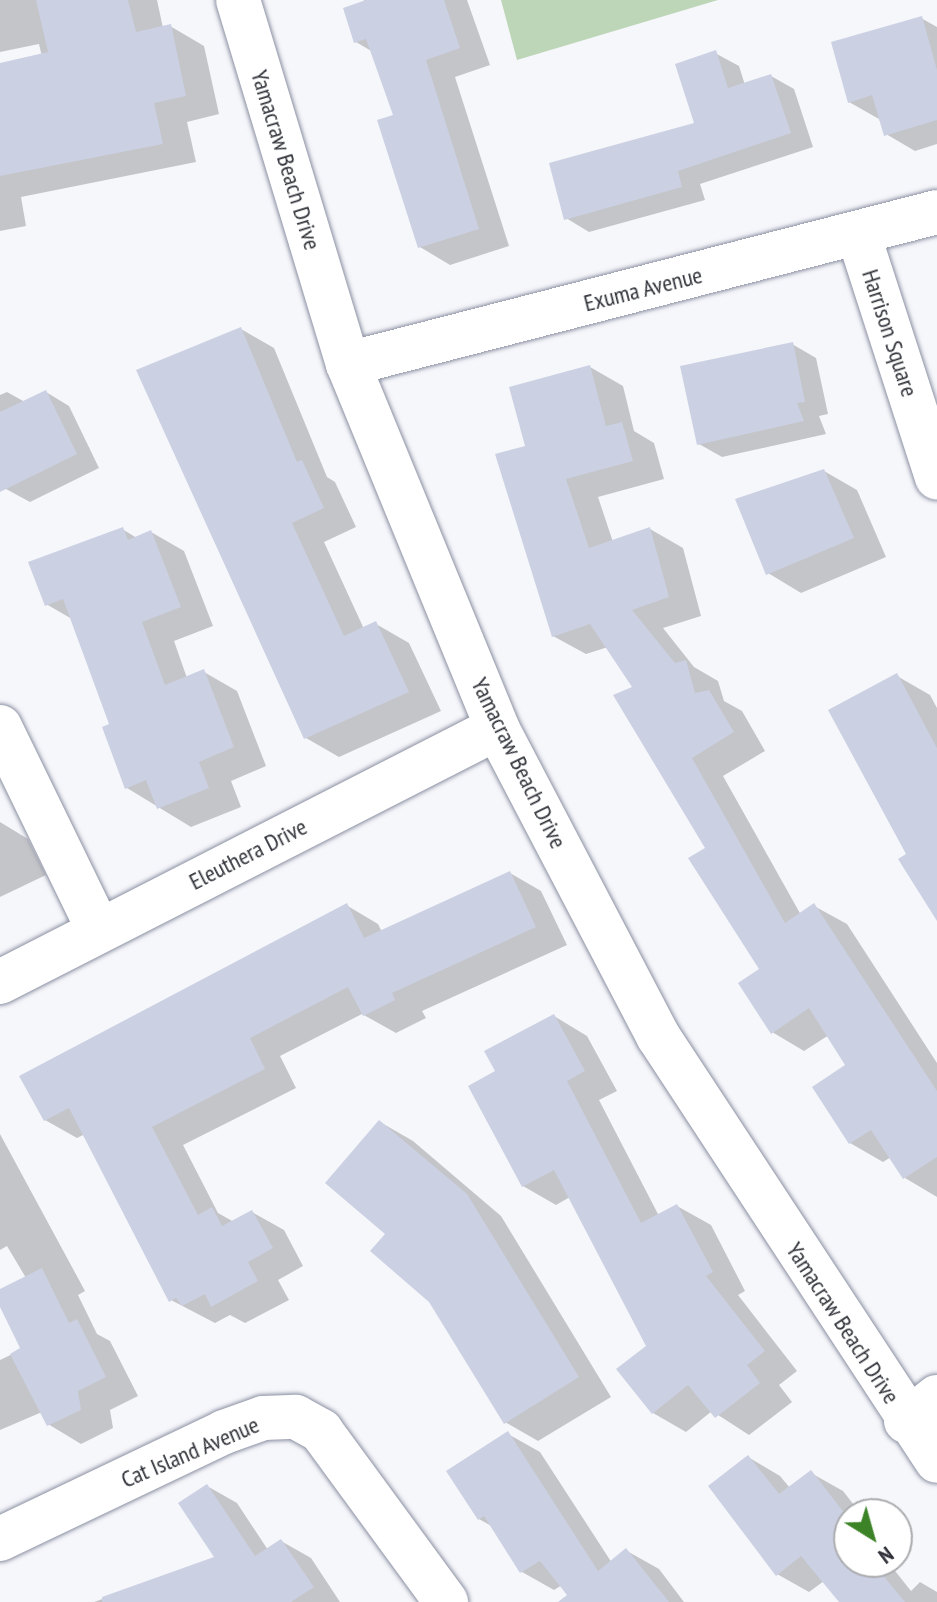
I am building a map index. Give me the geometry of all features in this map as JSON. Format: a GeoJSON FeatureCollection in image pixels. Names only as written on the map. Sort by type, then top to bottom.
{"type":"FeatureCollection","features":[{"type":"Feature","properties":{"kind":"street","name":"Yamacraw Beach Drive"},"geometry":{"type":"LineString","coordinates":[[238,0],[348,364],[497,728],[658,1036],[921,1409],[937,1461]]}},
{"type":"Feature","properties":{"kind":"street","name":"Exuma Avenue"},"geometry":{"type":"LineString","coordinates":[[348,364],[937,212]]}},
{"type":"Feature","properties":{"kind":"street","name":"Harrison Square"},"geometry":{"type":"LineString","coordinates":[[858,233],[937,478]]}},
{"type":"Feature","properties":{"kind":"street"},"geometry":{"type":"LineString","coordinates":[[0,727],[98,929]]}},
{"type":"Feature","properties":{"kind":"street","name":"Eleuthera Drive"},"geometry":{"type":"LineString","coordinates":[[0,982],[98,929],[497,728]]}},
{"type":"Feature","properties":{"kind":"street","name":"Cat Island Avenue"},"geometry":{"type":"LineString","coordinates":[[0,1539],[224,1432],[263,1418],[296,1417],[321,1431],[446,1602]]}},
{"type":"Feature","properties":{"kind":"green space"},"geometry":{"type":"Polygon","coordinates":[[[501,0],[718,0],[517,60],[501,0]]]}},
{"type":"Feature","properties":{"kind":"building"},"geometry":{"type":"Polygon","coordinates":[[[36,0],[128,0],[136,32],[171,24],[186,96],[154,103],[163,144],[0,176],[0,63],[48,52],[36,0]]]}},
{"type":"Feature","properties":{"kind":"building"},"geometry":{"type":"Polygon","coordinates":[[[366,0],[444,0],[460,48],[426,60],[479,229],[418,248],[377,120],[393,115],[366,39],[354,43],[343,8],[366,0]]]}},
{"type":"Feature","properties":{"kind":"building"},"geometry":{"type":"Polygon","coordinates":[[[922,16],[937,70],[937,120],[884,136],[872,95],[848,103],[831,42],[922,16]]]}},
{"type":"Feature","properties":{"kind":"building"},"geometry":{"type":"Polygon","coordinates":[[[716,50],[728,88],[771,74],[791,133],[678,171],[682,187],[564,220],[549,163],[694,123],[675,64],[716,50]]]}},
{"type":"Feature","properties":{"kind":"building"},"geometry":{"type":"Polygon","coordinates":[[[241,327],[297,462],[302,460],[324,508],[292,523],[344,636],[376,621],[409,692],[304,739],[136,370],[241,327]]]}},
{"type":"Feature","properties":{"kind":"building"},"geometry":{"type":"Polygon","coordinates":[[[793,342],[805,402],[797,403],[804,421],[697,445],[680,366],[793,342]]]}},
{"type":"Feature","properties":{"kind":"building"},"geometry":{"type":"Polygon","coordinates":[[[590,365],[606,426],[622,422],[633,461],[566,479],[589,548],[650,527],[669,597],[632,610],[675,663],[686,660],[695,693],[709,690],[734,732],[692,758],[785,923],[814,903],[937,1091],[937,1157],[903,1179],[871,1130],[849,1144],[812,1087],[845,1065],[809,1008],[771,1034],[738,983],[759,969],[688,858],[705,848],[613,695],[632,687],[590,624],[552,637],[495,454],[525,446],[509,387],[590,365]]]}},
{"type":"Feature","properties":{"kind":"building"},"geometry":{"type":"Polygon","coordinates":[[[46,390],[77,454],[0,492],[0,412],[46,390]]]}},
{"type":"Feature","properties":{"kind":"building"},"geometry":{"type":"Polygon","coordinates":[[[824,469],[854,538],[766,575],[735,499],[824,469]]]}},
{"type":"Feature","properties":{"kind":"building"},"geometry":{"type":"Polygon","coordinates":[[[123,527],[128,540],[151,530],[181,607],[142,622],[165,685],[204,669],[234,747],[199,762],[209,788],[157,809],[146,780],[125,789],[102,727],[109,724],[63,599],[45,606],[28,562],[123,527]]]}},
{"type":"Feature","properties":{"kind":"building"},"geometry":{"type":"Polygon","coordinates":[[[897,673],[937,748],[937,921],[898,859],[906,854],[828,710],[897,673]]]}},
{"type":"Feature","properties":{"kind":"building"},"geometry":{"type":"Polygon","coordinates":[[[510,871],[536,927],[392,993],[395,1000],[363,1016],[348,987],[250,1038],[265,1069],[152,1127],[198,1215],[212,1207],[222,1226],[252,1210],[273,1248],[248,1262],[258,1281],[211,1307],[205,1294],[182,1306],[176,1298],[169,1302],[69,1108],[44,1121],[19,1076],[347,903],[364,938],[510,871]]]}},
{"type":"Feature","properties":{"kind":"building"},"geometry":{"type":"Polygon","coordinates":[[[554,1014],[585,1071],[567,1081],[641,1223],[677,1204],[713,1272],[706,1276],[765,1351],[747,1365],[760,1383],[715,1418],[688,1385],[652,1414],[616,1369],[646,1346],[554,1170],[522,1187],[468,1086],[495,1071],[484,1051],[554,1014]]]}},
{"type":"Feature","properties":{"kind":"building"},"geometry":{"type":"Polygon","coordinates":[[[379,1120],[467,1194],[579,1377],[504,1424],[429,1302],[370,1251],[385,1234],[325,1183],[379,1120]]]}},
{"type":"Feature","properties":{"kind":"building"},"geometry":{"type":"Polygon","coordinates":[[[42,1268],[69,1323],[77,1319],[106,1377],[78,1391],[81,1410],[47,1426],[10,1354],[20,1348],[0,1307],[0,1289],[42,1268]]]}},
{"type":"Feature","properties":{"kind":"building"},"geometry":{"type":"Polygon","coordinates":[[[508,1431],[598,1571],[626,1548],[669,1602],[558,1602],[567,1595],[540,1561],[520,1573],[484,1516],[478,1520],[446,1471],[508,1431]]]}},
{"type":"Feature","properties":{"kind":"building"},"geometry":{"type":"Polygon","coordinates":[[[748,1455],[779,1494],[811,1470],[833,1498],[833,1578],[885,1578],[905,1602],[839,1602],[801,1556],[776,1576],[708,1486],[748,1455]]]}},
{"type":"Feature","properties":{"kind":"building"},"geometry":{"type":"Polygon","coordinates":[[[207,1484],[255,1556],[281,1539],[314,1587],[291,1602],[102,1602],[102,1597],[214,1557],[178,1503],[207,1484]]]}}]}
